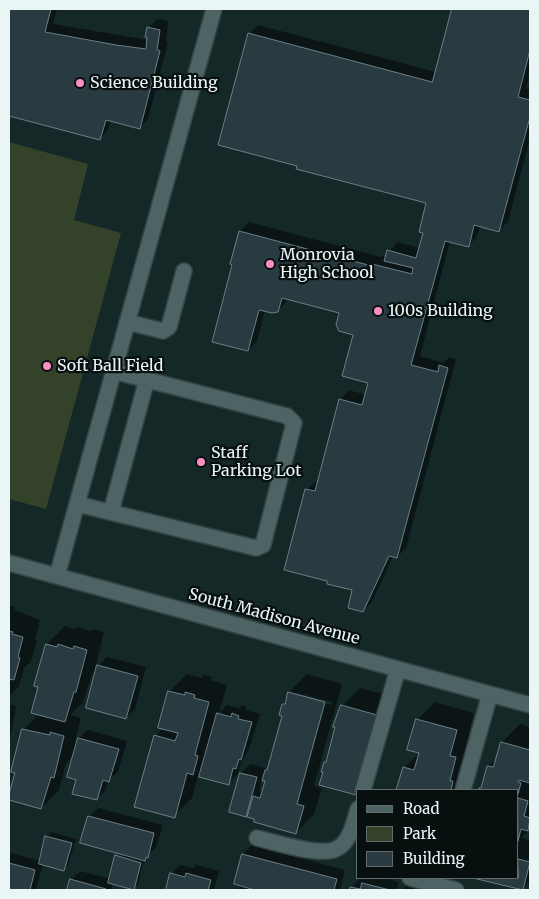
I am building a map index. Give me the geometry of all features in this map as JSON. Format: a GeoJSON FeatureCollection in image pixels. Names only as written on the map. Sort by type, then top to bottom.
{"type":"FeatureCollection","features":[{"type":"Feature","properties":{"kind":"street"},"geometry":{"type":"LineString","coordinates":[[57,576],[214,9]]}},
{"type":"Feature","properties":{"kind":"street"},"geometry":{"type":"LineString","coordinates":[[127,322],[163,331],[169,327],[184,271]]}},
{"type":"Feature","properties":{"kind":"street"},"geometry":{"type":"LineString","coordinates":[[77,504],[256,548],[263,545],[294,423],[288,416],[114,371]]}},
{"type":"Feature","properties":{"kind":"street"},"geometry":{"type":"LineString","coordinates":[[111,512],[146,379]]}},
{"type":"Feature","properties":{"kind":"street","name":"South Madison Avenue"},"geometry":{"type":"LineString","coordinates":[[9,563],[530,705]]}},
{"type":"Feature","properties":{"kind":"street"},"geometry":{"type":"LineString","coordinates":[[363,789],[398,669]]}},
{"type":"Feature","properties":{"kind":"street"},"geometry":{"type":"LineString","coordinates":[[463,789],[490,694]]}},
{"type":"Feature","properties":{"kind":"street"},"geometry":{"type":"LineString","coordinates":[[257,838],[320,853],[337,849],[349,834],[356,815]]}},
{"type":"Feature","properties":{"kind":"street"},"geometry":{"type":"LineString","coordinates":[[414,879],[456,890]]}},
{"type":"Feature","properties":{"kind":"green space","name":"Soft Ball Field"},"geometry":{"type":"Polygon","coordinates":[[[9,142],[88,164],[74,220],[121,233],[46,509],[9,499],[9,142]]]}},
{"type":"Feature","properties":{"kind":"building","name":"Science Building"},"geometry":{"type":"Polygon","coordinates":[[[9,9],[51,9],[45,32],[116,45],[146,49],[147,37],[145,37],[147,27],[160,30],[157,50],[160,51],[140,129],[106,120],[100,140],[9,116],[9,9]]]}},
{"type":"Feature","properties":{"kind":"building","name":"100s Building"},"geometry":{"type":"Polygon","coordinates":[[[452,9],[530,9],[530,50],[518,97],[530,100],[530,117],[499,232],[474,225],[469,247],[445,241],[411,365],[438,372],[439,365],[448,368],[397,558],[389,556],[363,612],[348,608],[352,590],[327,584],[327,581],[284,570],[305,489],[315,491],[339,399],[362,405],[368,383],[342,376],[353,335],[339,331],[336,325],[339,313],[282,298],[278,312],[272,313],[259,310],[248,351],[212,342],[239,231],[372,266],[372,264],[412,274],[413,268],[384,261],[387,250],[416,258],[423,233],[419,232],[426,203],[296,169],[297,166],[218,145],[248,33],[432,82],[452,9]]]}},
{"type":"Feature","properties":{"kind":"building"},"geometry":{"type":"Polygon","coordinates":[[[9,631],[13,632],[12,634],[23,637],[14,680],[9,679],[9,631]]]}},
{"type":"Feature","properties":{"kind":"building"},"geometry":{"type":"Polygon","coordinates":[[[46,644],[57,647],[58,644],[73,649],[74,646],[87,650],[76,692],[74,692],[65,722],[31,713],[38,687],[34,686],[46,644]]]}},
{"type":"Feature","properties":{"kind":"building"},"geometry":{"type":"Polygon","coordinates":[[[97,665],[138,676],[126,719],[86,708],[97,665]]]}},
{"type":"Feature","properties":{"kind":"building"},"geometry":{"type":"Polygon","coordinates":[[[168,691],[185,695],[185,692],[195,695],[194,698],[209,702],[195,755],[198,756],[193,775],[187,773],[175,818],[134,807],[154,735],[175,741],[178,733],[158,728],[168,691]]]}},
{"type":"Feature","properties":{"kind":"building"},"geometry":{"type":"Polygon","coordinates":[[[288,692],[325,702],[297,804],[304,806],[296,834],[254,822],[254,819],[247,817],[253,796],[260,798],[265,781],[262,781],[265,770],[267,770],[282,716],[279,715],[282,704],[285,704],[288,692]]]}},
{"type":"Feature","properties":{"kind":"building"},"geometry":{"type":"Polygon","coordinates":[[[341,705],[377,715],[358,789],[356,789],[356,795],[319,785],[323,772],[321,772],[324,762],[326,762],[335,727],[333,727],[341,705]]]}},
{"type":"Feature","properties":{"kind":"building"},"geometry":{"type":"Polygon","coordinates":[[[217,713],[231,717],[232,713],[239,716],[238,719],[252,722],[241,760],[239,759],[236,769],[233,768],[229,785],[199,777],[217,713]]]}},
{"type":"Feature","properties":{"kind":"building"},"geometry":{"type":"Polygon","coordinates":[[[416,719],[457,730],[450,756],[456,757],[450,781],[453,781],[451,789],[396,789],[403,767],[414,770],[419,753],[407,750],[416,719]]]}},
{"type":"Feature","properties":{"kind":"building"},"geometry":{"type":"Polygon","coordinates":[[[22,729],[50,735],[50,732],[64,736],[54,778],[51,777],[41,809],[9,800],[15,773],[11,772],[22,729]]]}},
{"type":"Feature","properties":{"kind":"building"},"geometry":{"type":"Polygon","coordinates":[[[78,738],[119,749],[109,782],[103,780],[97,800],[72,794],[76,780],[67,777],[78,738]]]}},
{"type":"Feature","properties":{"kind":"building"},"geometry":{"type":"Polygon","coordinates":[[[501,742],[530,750],[530,783],[519,780],[518,782],[521,783],[519,790],[478,789],[481,788],[487,766],[493,767],[501,742]]]}},
{"type":"Feature","properties":{"kind":"building"},"geometry":{"type":"Polygon","coordinates":[[[240,773],[257,777],[246,817],[229,812],[240,773]]]}},
{"type":"Feature","properties":{"kind":"building"},"geometry":{"type":"Polygon","coordinates":[[[519,798],[528,801],[524,816],[530,818],[528,831],[521,829],[519,837],[519,798]]]}},
{"type":"Feature","properties":{"kind":"building"},"geometry":{"type":"Polygon","coordinates":[[[88,816],[154,833],[148,858],[146,857],[145,861],[80,843],[88,816]]]}},
{"type":"Feature","properties":{"kind":"building"},"geometry":{"type":"Polygon","coordinates":[[[45,836],[72,843],[64,871],[39,864],[45,836]]]}},
{"type":"Feature","properties":{"kind":"building"},"geometry":{"type":"Polygon","coordinates":[[[242,854],[337,879],[334,890],[255,890],[234,884],[242,854]]]}},
{"type":"Feature","properties":{"kind":"building"},"geometry":{"type":"Polygon","coordinates":[[[115,855],[141,863],[134,890],[108,883],[115,855]]]}},
{"type":"Feature","properties":{"kind":"building"},"geometry":{"type":"Polygon","coordinates":[[[519,859],[530,862],[523,890],[477,879],[519,879],[519,859]]]}},
{"type":"Feature","properties":{"kind":"building"},"geometry":{"type":"Polygon","coordinates":[[[9,863],[35,870],[30,890],[9,890],[9,863]]]}},
{"type":"Feature","properties":{"kind":"building"},"geometry":{"type":"Polygon","coordinates":[[[170,873],[185,877],[186,873],[211,880],[208,890],[166,890],[170,873]]]}},
{"type":"Feature","properties":{"kind":"building"},"geometry":{"type":"Polygon","coordinates":[[[70,879],[106,889],[67,890],[70,879]]]}},
{"type":"Feature","properties":{"kind":"building"},"geometry":{"type":"Polygon","coordinates":[[[362,883],[390,890],[349,890],[350,887],[360,889],[362,883]]]}},
{"type":"Feature","properties":{"kind":"place","name":"Science Building"},"geometry":{"type":"Point","coordinates":[80,83]}},
{"type":"Feature","properties":{"kind":"place","name":"Monrovia High School"},"geometry":{"type":"Point","coordinates":[270,264]}},
{"type":"Feature","properties":{"kind":"place","name":"100s Building"},"geometry":{"type":"Point","coordinates":[378,311]}},
{"type":"Feature","properties":{"kind":"place","name":"Soft Ball Field"},"geometry":{"type":"Point","coordinates":[47,366]}},
{"type":"Feature","properties":{"kind":"place","name":"Staff Parking Lot"},"geometry":{"type":"Point","coordinates":[201,462]}}]}
